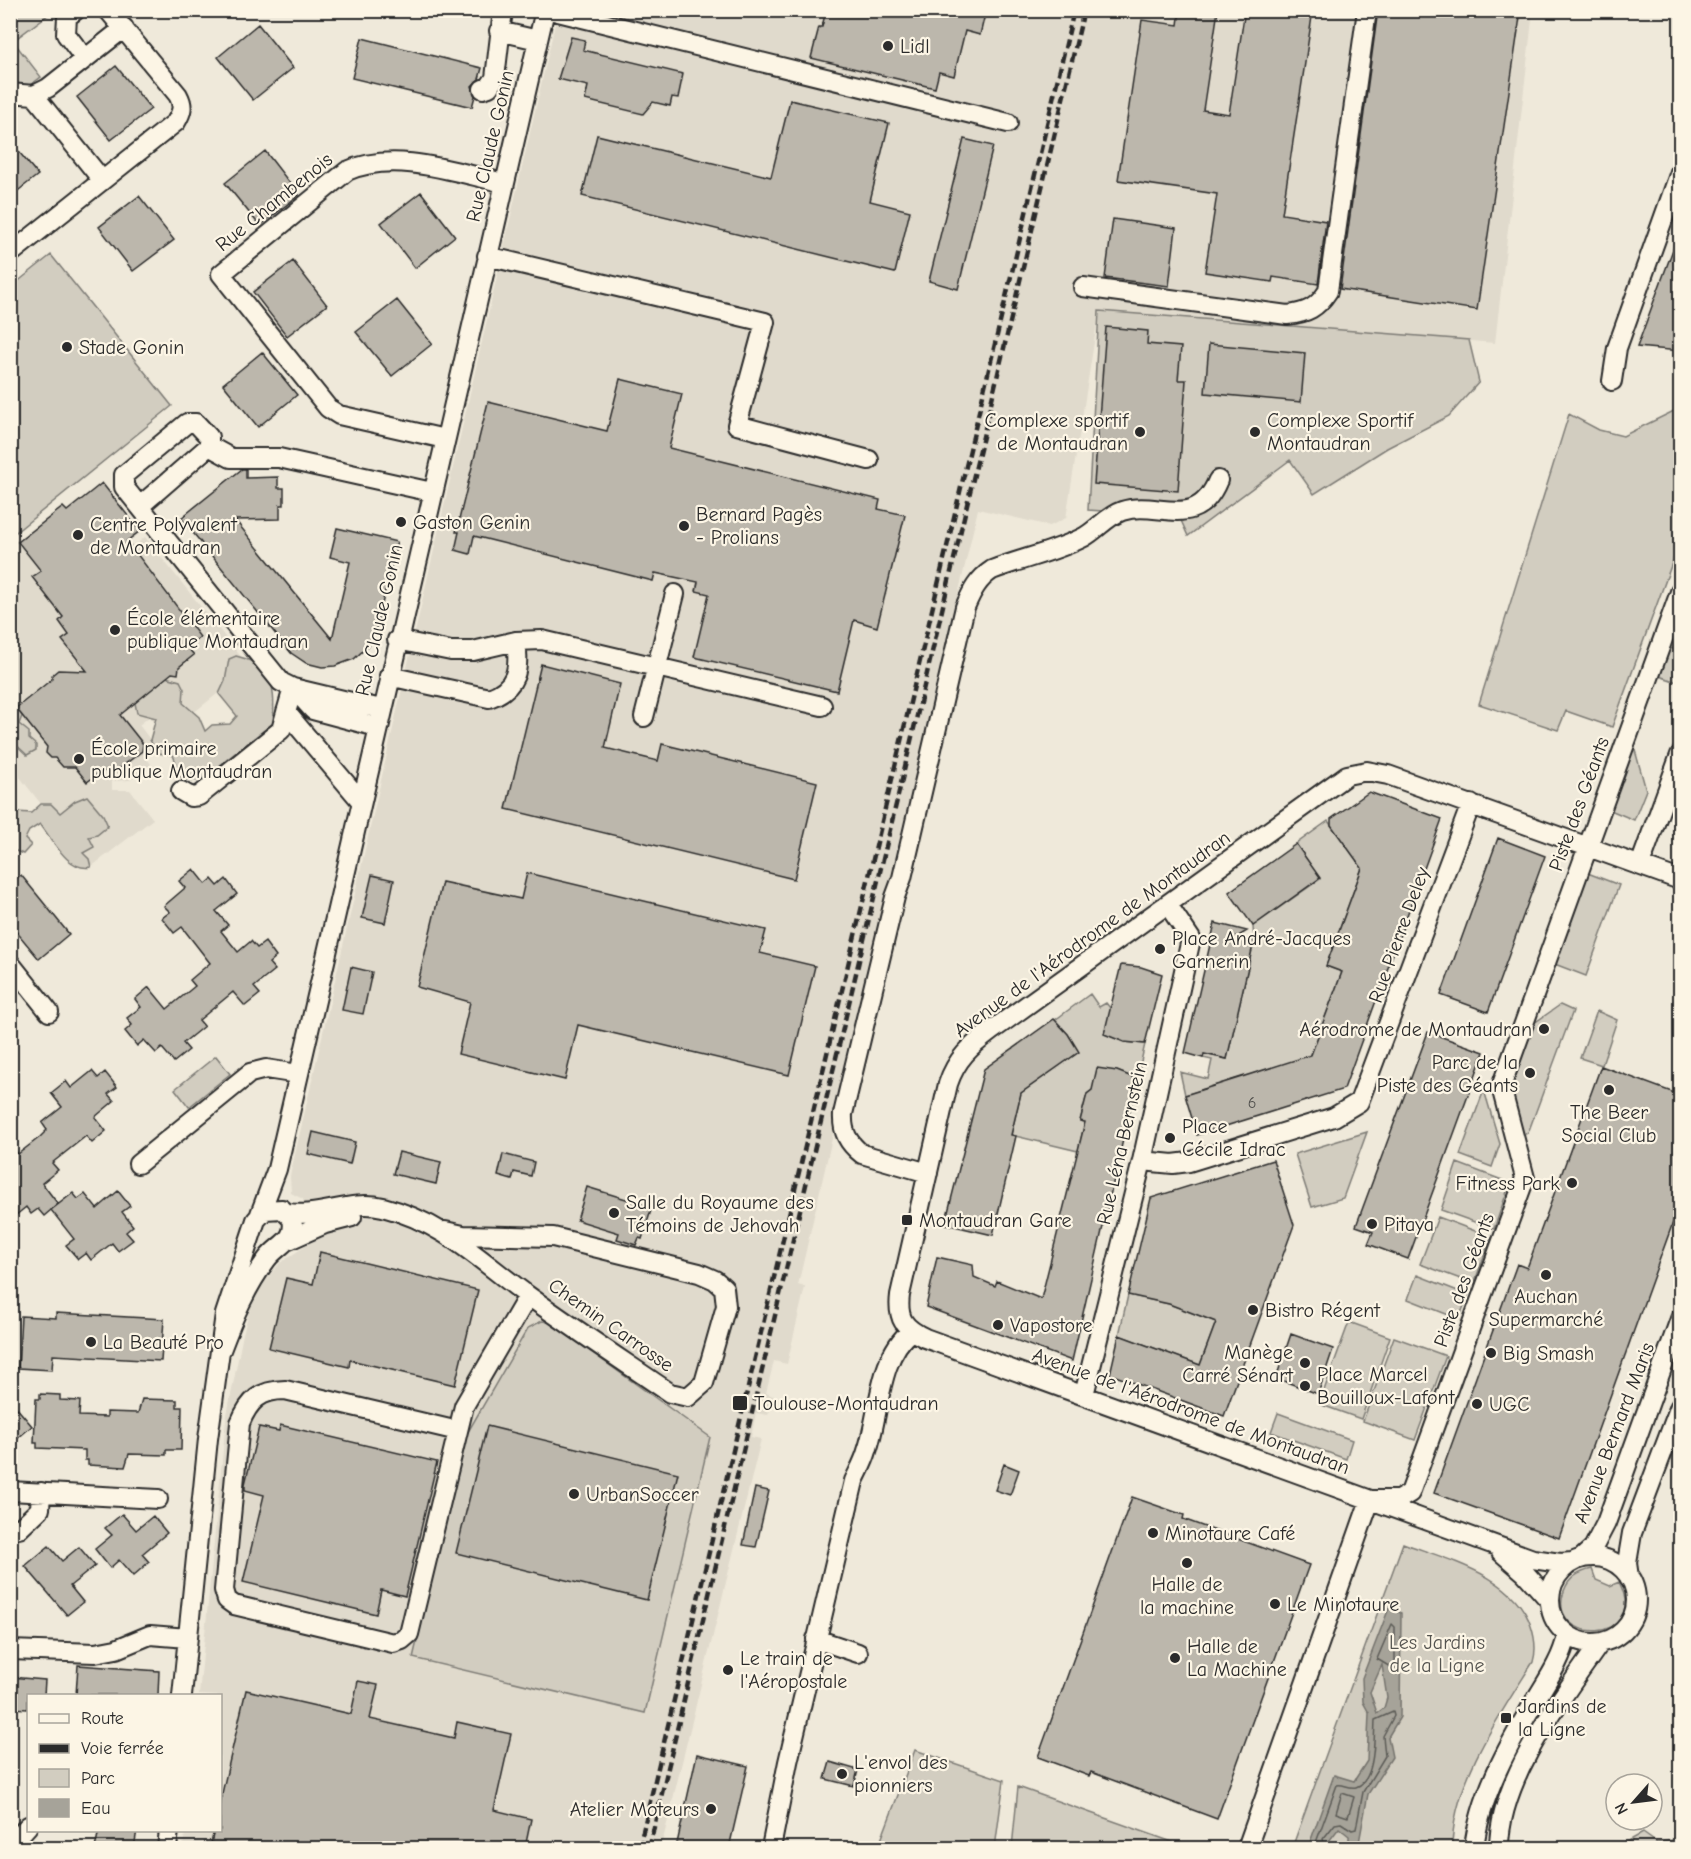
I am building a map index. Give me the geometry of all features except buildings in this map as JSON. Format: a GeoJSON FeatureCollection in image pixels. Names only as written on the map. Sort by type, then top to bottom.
{"type":"FeatureCollection","features":[{"type":"Feature","properties":{"kind":"street"},"geometry":{"type":"LineString","coordinates":[[76,10],[67,17],[66,34],[85,59]]}},
{"type":"Feature","properties":{"kind":"street"},"geometry":{"type":"LineString","coordinates":[[10,254],[176,122],[182,112],[182,103],[178,95],[108,10]]}},
{"type":"Feature","properties":{"kind":"street"},"geometry":{"type":"LineString","coordinates":[[483,89],[489,87],[495,78],[503,10]]}},
{"type":"Feature","properties":{"kind":"street","name":"Rue Claude Gonin"},"geometry":{"type":"LineString","coordinates":[[257,1220],[277,1169],[360,800],[544,10]]}},
{"type":"Feature","properties":{"kind":"street"},"geometry":{"type":"LineString","coordinates":[[550,10],[1008,123]]}},
{"type":"Feature","properties":{"kind":"street"},"geometry":{"type":"LineString","coordinates":[[1083,287],[1287,315],[1301,314],[1314,309],[1328,291],[1367,10]]}},
{"type":"Feature","properties":{"kind":"street"},"geometry":{"type":"LineString","coordinates":[[10,93],[34,94],[48,88],[124,28]]}},
{"type":"Feature","properties":{"kind":"street"},"geometry":{"type":"LineString","coordinates":[[499,31],[538,40]]}},
{"type":"Feature","properties":{"kind":"street"},"geometry":{"type":"LineString","coordinates":[[34,94],[102,180]]}},
{"type":"Feature","properties":{"kind":"street","name":"Rue Chambenois"},"geometry":{"type":"LineString","coordinates":[[445,439],[339,415],[328,408],[220,274],[347,171],[358,166],[387,163],[421,165],[504,183]]}},
{"type":"Feature","properties":{"kind":"street"},"geometry":{"type":"LineString","coordinates":[[1612,381],[1617,348],[1680,172]]}},
{"type":"Feature","properties":{"kind":"street"},"geometry":{"type":"LineString","coordinates":[[487,256],[765,322],[737,425],[869,460]]}},
{"type":"Feature","properties":{"kind":"street"},"geometry":{"type":"LineString","coordinates":[[140,506],[209,446],[210,437],[196,423],[187,423],[124,475],[124,487],[281,682],[379,718]]}},
{"type":"Feature","properties":{"kind":"street"},"geometry":{"type":"LineString","coordinates":[[209,446],[231,459],[279,458],[432,492]]}},
{"type":"Feature","properties":{"kind":"street"},"geometry":{"type":"LineString","coordinates":[[928,1173],[874,1159],[854,1148],[848,1141],[842,1124],[969,598],[982,577],[992,570],[1078,540],[1120,511],[1131,509],[1174,513],[1190,509],[1209,497],[1218,480]]}},
{"type":"Feature","properties":{"kind":"street","name":"Piste des Géants"},"geometry":{"type":"LineString","coordinates":[[1370,1500],[1398,1500],[1410,1493],[1525,1178],[1500,1087],[1680,592]]}},
{"type":"Feature","properties":{"kind":"street"},"geometry":{"type":"LineString","coordinates":[[644,717],[675,594]]}},
{"type":"Feature","properties":{"kind":"street"},"geometry":{"type":"LineString","coordinates":[[397,640],[451,651],[473,651],[516,641],[542,640],[822,706]]}},
{"type":"Feature","properties":{"kind":"street"},"geometry":{"type":"LineString","coordinates":[[389,676],[489,698],[504,693],[513,682],[518,658],[516,641]]}},
{"type":"Feature","properties":{"kind":"street"},"geometry":{"type":"LineString","coordinates":[[181,791],[191,797],[200,796],[281,730],[293,688]]}},
{"type":"Feature","properties":{"kind":"street"},"geometry":{"type":"LineString","coordinates":[[286,712],[360,800]]}},
{"type":"Feature","properties":{"kind":"street"},"geometry":{"type":"LineString","coordinates":[[1640,865],[1680,755]]}},
{"type":"Feature","properties":{"kind":"street","name":"Avenue de l'Aérodrome de Montaudran"},"geometry":{"type":"LineString","coordinates":[[1577,1560],[1560,1563],[1533,1559],[1492,1545],[911,1331],[904,1325],[899,1306],[948,1084],[957,1063],[964,1054],[991,1031],[1338,781],[1358,772],[1388,775],[1680,880]]}},
{"type":"Feature","properties":{"kind":"street","name":"Rue Pierre Deley"},"geometry":{"type":"LineString","coordinates":[[1142,1161],[1173,1164],[1189,1162],[1334,1117],[1359,1102],[1471,804]]}},
{"type":"Feature","properties":{"kind":"street","name":"Rue Léna Bernstein"},"geometry":{"type":"LineString","coordinates":[[1084,1395],[1142,1161],[1191,939],[1168,905]]}},
{"type":"Feature","properties":{"kind":"street"},"geometry":{"type":"LineString","coordinates":[[10,963],[49,1012]]}},
{"type":"Feature","properties":{"kind":"street"},"geometry":{"type":"LineString","coordinates":[[138,1164],[250,1073],[266,1069],[298,1074]]}},
{"type":"Feature","properties":{"kind":"street","name":"Rue Claude Gonin"},"geometry":{"type":"LineString","coordinates":[[277,1169],[285,1211]]}},
{"type":"Feature","properties":{"kind":"street","name":"Chemin Carrosse"},"geometry":{"type":"LineString","coordinates":[[182,1694],[210,1428],[225,1314],[257,1220],[270,1208],[302,1215],[368,1205],[401,1213],[445,1232],[463,1235],[553,1237],[699,1273],[715,1280],[724,1288],[726,1306],[716,1348],[704,1383],[688,1397],[679,1397],[528,1296],[445,1232]]}},
{"type":"Feature","properties":{"kind":"street"},"geometry":{"type":"LineString","coordinates":[[257,1220],[256,1234],[265,1245],[284,1243],[293,1226],[285,1211]]}},
{"type":"Feature","properties":{"kind":"street","name":"Chemin Carrosse"},"geometry":{"type":"LineString","coordinates":[[221,1350],[253,1278],[284,1243],[339,1220],[401,1213]]}},
{"type":"Feature","properties":{"kind":"street"},"geometry":{"type":"LineString","coordinates":[[458,1431],[285,1390],[273,1390],[253,1400],[240,1423],[224,1590],[227,1600],[234,1605],[381,1640],[393,1642],[402,1640],[409,1634],[458,1431],[464,1406],[528,1296]]}},
{"type":"Feature","properties":{"kind":"street","name":"Avenue Bernard Maris"},"geometry":{"type":"LineString","coordinates":[[1577,1560],[1593,1548],[1606,1523],[1680,1319]]}},
{"type":"Feature","properties":{"kind":"street"},"geometry":{"type":"LineString","coordinates":[[771,1848],[816,1639],[854,1481],[867,1451],[887,1371],[897,1347],[911,1331]]}},
{"type":"Feature","properties":{"kind":"street"},"geometry":{"type":"LineString","coordinates":[[1629,1577],[1622,1568],[1604,1558],[1577,1560],[1555,1578],[1549,1600],[1554,1620],[1567,1636],[1588,1644],[1600,1643],[1620,1635],[1633,1618],[1636,1597],[1627,1563],[1632,1533],[1680,1406]]}},
{"type":"Feature","properties":{"kind":"street"},"geometry":{"type":"LineString","coordinates":[[10,1491],[158,1499]]}},
{"type":"Feature","properties":{"kind":"street"},"geometry":{"type":"LineString","coordinates":[[10,1528],[19,1529],[34,1516],[40,1509],[41,1492]]}},
{"type":"Feature","properties":{"kind":"street"},"geometry":{"type":"LineString","coordinates":[[1247,1848],[1370,1500]]}},
{"type":"Feature","properties":{"kind":"street","name":"Avenue de l'Aérodrome de Montaudran"},"geometry":{"type":"LineString","coordinates":[[1492,1545],[1525,1573],[1549,1600]]}},
{"type":"Feature","properties":{"kind":"street"},"geometry":{"type":"LineString","coordinates":[[10,1650],[95,1653],[116,1649],[150,1635],[188,1638]]}},
{"type":"Feature","properties":{"kind":"street"},"geometry":{"type":"LineString","coordinates":[[1474,1848],[1478,1824],[1490,1788],[1520,1727],[1553,1673],[1567,1636]]}},
{"type":"Feature","properties":{"kind":"street"},"geometry":{"type":"LineString","coordinates":[[816,1639],[858,1653]]}},
{"type":"Feature","properties":{"kind":"street"},"geometry":{"type":"LineString","coordinates":[[1499,1848],[1502,1820],[1518,1777],[1552,1713],[1600,1643]]}},
{"type":"Feature","properties":{"kind":"street"},"geometry":{"type":"LineString","coordinates":[[10,1846],[27,1827]]}},
{"type":"Feature","properties":{"kind":"street"},"geometry":{"type":"LineString","coordinates":[[167,1848],[169,1832]]}},
{"type":"Feature","properties":{"kind":"shaded area"},"geometry":{"type":"Polygon","coordinates":[[[558,11],[1533,11],[1495,343],[1099,311],[1066,518],[1050,526],[978,509],[798,1285],[805,1287],[787,1364],[774,1361],[766,1393],[775,1397],[768,1415],[756,1413],[751,1437],[761,1439],[661,1848],[183,1848],[185,1832],[222,1832],[222,1694],[199,1694],[226,1420],[251,1305],[265,1281],[280,1263],[313,1241],[303,1199],[291,1193],[290,1176],[558,11]]]}},
{"type":"Feature","properties":{"kind":"shaded area"},"geometry":{"type":"Polygon","coordinates":[[[145,537],[250,668],[164,736],[149,717],[139,725],[155,746],[144,755],[151,764],[130,780],[112,781],[112,790],[130,790],[153,819],[91,867],[11,766],[11,545],[16,540],[41,571],[32,577],[111,565],[145,537]]]}},
{"type":"Feature","properties":{"kind":"green space"},"geometry":{"type":"Polygon","coordinates":[[[10,11],[53,11],[13,41],[41,77],[29,86],[11,85],[10,11]]]}},
{"type":"Feature","properties":{"kind":"green space","name":"Stade Gonin"},"geometry":{"type":"Polygon","coordinates":[[[51,255],[172,406],[11,536],[11,287],[51,255]]]}},
{"type":"Feature","properties":{"kind":"green space","name":"Complexe Sportif Montaudran"},"geometry":{"type":"Polygon","coordinates":[[[1099,311],[1469,340],[1479,382],[1449,416],[1387,448],[1314,494],[1290,460],[1188,536],[1179,516],[1088,510],[1099,311]]]}},
{"type":"Feature","properties":{"kind":"green space"},"geometry":{"type":"Polygon","coordinates":[[[1680,408],[1680,541],[1612,727],[1566,711],[1558,730],[1479,704],[1569,414],[1599,430],[1623,436],[1680,408]]]}},
{"type":"Feature","properties":{"kind":"green space"},"geometry":{"type":"Polygon","coordinates":[[[1679,631],[1680,683],[1656,675],[1666,647],[1673,649],[1679,631]]]}},
{"type":"Feature","properties":{"kind":"green space"},"geometry":{"type":"Polygon","coordinates":[[[236,656],[259,665],[270,680],[274,699],[273,723],[200,781],[182,779],[173,755],[157,753],[150,740],[156,718],[137,713],[135,703],[159,675],[180,681],[184,689],[183,703],[199,717],[205,731],[212,725],[230,724],[237,716],[219,694],[225,681],[229,659],[236,656]]]}},
{"type":"Feature","properties":{"kind":"green space"},"geometry":{"type":"Polygon","coordinates":[[[16,708],[22,716],[19,724],[29,732],[29,739],[36,745],[36,750],[27,755],[11,740],[11,709],[16,708]]]}},
{"type":"Feature","properties":{"kind":"green space"},"geometry":{"type":"Polygon","coordinates":[[[1633,743],[1646,790],[1634,820],[1608,809],[1633,743]]]}},
{"type":"Feature","properties":{"kind":"green space"},"geometry":{"type":"Polygon","coordinates":[[[10,780],[18,786],[17,812],[31,813],[41,804],[51,804],[60,813],[75,801],[87,796],[103,815],[108,826],[97,835],[89,837],[94,847],[83,853],[89,859],[91,867],[75,865],[68,860],[40,824],[29,831],[25,839],[31,845],[23,854],[11,849],[10,780]]]}},
{"type":"Feature","properties":{"kind":"green space"},"geometry":{"type":"Polygon","coordinates":[[[1328,821],[1362,868],[1326,966],[1342,972],[1310,1056],[1185,1095],[1180,1072],[1208,1079],[1212,1060],[1203,1058],[1204,1054],[1227,1059],[1254,941],[1253,926],[1320,879],[1296,844],[1328,821]]]}},
{"type":"Feature","properties":{"kind":"green space"},"geometry":{"type":"Polygon","coordinates":[[[1585,872],[1619,885],[1586,976],[1552,963],[1585,872]]]}},
{"type":"Feature","properties":{"kind":"green space"},"geometry":{"type":"Polygon","coordinates":[[[1090,994],[1099,1007],[1106,1003],[1111,1009],[1105,1034],[1124,1042],[1145,1044],[1137,1079],[1117,1071],[1087,1094],[1080,1121],[1085,1122],[1078,1151],[1011,1135],[1021,1093],[1078,1052],[1068,1034],[1055,1020],[1090,994]]]}},
{"type":"Feature","properties":{"kind":"green space"},"geometry":{"type":"Polygon","coordinates":[[[1560,1005],[1573,1011],[1528,1133],[1520,1136],[1506,1086],[1527,1028],[1560,1005]]]}},
{"type":"Feature","properties":{"kind":"green space"},"geometry":{"type":"Polygon","coordinates":[[[1597,1011],[1617,1020],[1602,1065],[1580,1058],[1597,1011]]]}},
{"type":"Feature","properties":{"kind":"green space"},"geometry":{"type":"Polygon","coordinates":[[[216,1056],[230,1074],[189,1107],[175,1089],[216,1056]]]}},
{"type":"Feature","properties":{"kind":"green space"},"geometry":{"type":"Polygon","coordinates":[[[1484,1090],[1500,1144],[1492,1167],[1460,1155],[1484,1090]]]}},
{"type":"Feature","properties":{"kind":"green space"},"geometry":{"type":"Polygon","coordinates":[[[1367,1132],[1343,1198],[1312,1207],[1295,1154],[1367,1132]]]}},
{"type":"Feature","properties":{"kind":"green space"},"geometry":{"type":"Polygon","coordinates":[[[1457,1163],[1510,1183],[1494,1229],[1441,1210],[1457,1163]]]}},
{"type":"Feature","properties":{"kind":"green space"},"geometry":{"type":"Polygon","coordinates":[[[1438,1217],[1491,1237],[1474,1284],[1420,1264],[1438,1217]]]}},
{"type":"Feature","properties":{"kind":"green space"},"geometry":{"type":"Polygon","coordinates":[[[1417,1275],[1468,1295],[1459,1319],[1408,1299],[1417,1275]]]}},
{"type":"Feature","properties":{"kind":"green space"},"geometry":{"type":"Polygon","coordinates":[[[1128,1295],[1169,1304],[1216,1322],[1200,1365],[1119,1335],[1128,1295]]]}},
{"type":"Feature","properties":{"kind":"green space","name":"UrbanSoccer"},"geometry":{"type":"Polygon","coordinates":[[[542,1321],[549,1322],[710,1437],[645,1713],[413,1658],[465,1437],[528,1328],[542,1321]]]}},
{"type":"Feature","properties":{"kind":"green space"},"geometry":{"type":"Polygon","coordinates":[[[1349,1322],[1390,1337],[1361,1419],[1319,1404],[1349,1322]]]}},
{"type":"Feature","properties":{"kind":"green space"},"geometry":{"type":"Polygon","coordinates":[[[1394,1337],[1446,1356],[1415,1440],[1363,1421],[1394,1337]]]}},
{"type":"Feature","properties":{"kind":"green space"},"geometry":{"type":"Polygon","coordinates":[[[1278,1413],[1352,1440],[1346,1459],[1271,1432],[1278,1413]]]}},
{"type":"Feature","properties":{"kind":"green space","name":"Les Jardins de la Ligne"},"geometry":{"type":"Polygon","coordinates":[[[1403,1543],[1478,1572],[1510,1594],[1522,1608],[1531,1626],[1535,1644],[1533,1662],[1493,1727],[1469,1774],[1454,1823],[1452,1848],[1292,1848],[1403,1543]]]}},
{"type":"Feature","properties":{"kind":"green space"},"geometry":{"type":"Polygon","coordinates":[[[1592,1569],[1596,1580],[1610,1586],[1619,1582],[1625,1603],[1621,1618],[1611,1627],[1596,1631],[1581,1629],[1569,1622],[1562,1609],[1564,1591],[1569,1582],[1579,1574],[1592,1569]]]}},
{"type":"Feature","properties":{"kind":"green space"},"geometry":{"type":"Polygon","coordinates":[[[915,1750],[1004,1780],[995,1848],[878,1848],[915,1750]]]}},
{"type":"Feature","properties":{"kind":"green space"},"geometry":{"type":"Polygon","coordinates":[[[1018,1787],[1189,1848],[1012,1848],[1018,1787]]]}},
{"type":"Feature","properties":{"kind":"green space"},"geometry":{"type":"Polygon","coordinates":[[[1643,1833],[1657,1843],[1678,1839],[1671,1848],[1616,1848],[1643,1833]]]}},
{"type":"Feature","properties":{"kind":"water"},"geometry":{"type":"Polygon","coordinates":[[[1389,1608],[1401,1613],[1400,1717],[1388,1737],[1392,1757],[1368,1794],[1358,1848],[1349,1848],[1349,1836],[1339,1828],[1329,1841],[1333,1848],[1308,1848],[1334,1775],[1354,1781],[1367,1761],[1369,1713],[1363,1702],[1362,1678],[1389,1608]],[[1382,1665],[1370,1692],[1377,1713],[1384,1708],[1387,1698],[1382,1665]]]}},
{"type":"Feature","properties":{"kind":"railway"},"geometry":{"type":"LineString","coordinates":[[639,1848],[1074,10]]}},
{"type":"Feature","properties":{"kind":"railway"},"geometry":{"type":"LineString","coordinates":[[649,1848],[1084,10]]}},
{"type":"Feature","properties":{"kind":"place","name":"Lidl"},"geometry":{"type":"Point","coordinates":[888,46]}},
{"type":"Feature","properties":{"kind":"place","name":"Stade Gonin"},"geometry":{"type":"Point","coordinates":[67,347]}},
{"type":"Feature","properties":{"kind":"place","name":"Complexe sportif de Montaudran"},"geometry":{"type":"Point","coordinates":[1140,432]}},
{"type":"Feature","properties":{"kind":"place","name":"Complexe Sportif Montaudran"},"geometry":{"type":"Point","coordinates":[1255,432]}},
{"type":"Feature","properties":{"kind":"place","name":"Gaston Genin"},"geometry":{"type":"Point","coordinates":[401,522]}},
{"type":"Feature","properties":{"kind":"place","name":"Bernard Pagès - Prolians"},"geometry":{"type":"Point","coordinates":[684,526]}},
{"type":"Feature","properties":{"kind":"place","name":"Centre Polyvalent de Montaudran"},"geometry":{"type":"Point","coordinates":[78,535]}},
{"type":"Feature","properties":{"kind":"place","name":"École élémentaire publique Montaudran"},"geometry":{"type":"Point","coordinates":[115,630]}},
{"type":"Feature","properties":{"kind":"place","name":"École primaire publique Montaudran"},"geometry":{"type":"Point","coordinates":[79,759]}},
{"type":"Feature","properties":{"kind":"place","name":"Place André-Jacques Garnerin"},"geometry":{"type":"Point","coordinates":[1160,949]}},
{"type":"Feature","properties":{"kind":"place","name":"Aérodrome de Montaudran"},"geometry":{"type":"Point","coordinates":[1544,1029]}},
{"type":"Feature","properties":{"kind":"place","name":"Parc de la Piste des Géants"},"geometry":{"type":"Point","coordinates":[1530,1073]}},
{"type":"Feature","properties":{"kind":"place","name":"The Beer Social Club"},"geometry":{"type":"Point","coordinates":[1609,1090]}},
{"type":"Feature","properties":{"kind":"place","name":"Place Cécile Idrac"},"geometry":{"type":"Point","coordinates":[1170,1138]}},
{"type":"Feature","properties":{"kind":"place","name":"Fitness Park"},"geometry":{"type":"Point","coordinates":[1572,1183]}},
{"type":"Feature","properties":{"kind":"place","name":"Salle du Royaume des Témoins de Jehovah"},"geometry":{"type":"Point","coordinates":[614,1213]}},
{"type":"Feature","properties":{"kind":"place","name":"Montaudran Gare"},"geometry":{"type":"Point","coordinates":[907,1220]}},
{"type":"Feature","properties":{"kind":"place","name":"Pitaya"},"geometry":{"type":"Point","coordinates":[1372,1224]}},
{"type":"Feature","properties":{"kind":"place","name":"Auchan Supermarché"},"geometry":{"type":"Point","coordinates":[1546,1275]}},
{"type":"Feature","properties":{"kind":"place","name":"Bistro Régent"},"geometry":{"type":"Point","coordinates":[1253,1310]}},
{"type":"Feature","properties":{"kind":"place","name":"Vapostore"},"geometry":{"type":"Point","coordinates":[998,1325]}},
{"type":"Feature","properties":{"kind":"place","name":"La Beauté Pro"},"geometry":{"type":"Point","coordinates":[91,1342]}},
{"type":"Feature","properties":{"kind":"place","name":"Big Smash"},"geometry":{"type":"Point","coordinates":[1491,1353]}},
{"type":"Feature","properties":{"kind":"place","name":"Manège Carré Sénart"},"geometry":{"type":"Point","coordinates":[1305,1363]}},
{"type":"Feature","properties":{"kind":"place","name":"Place Marcel Bouilloux-Lafont"},"geometry":{"type":"Point","coordinates":[1305,1386]}},
{"type":"Feature","properties":{"kind":"place","name":"Toulouse-Montaudran"},"geometry":{"type":"Point","coordinates":[740,1403]}},
{"type":"Feature","properties":{"kind":"place","name":"UGC"},"geometry":{"type":"Point","coordinates":[1477,1404]}},
{"type":"Feature","properties":{"kind":"place","name":"UrbanSoccer"},"geometry":{"type":"Point","coordinates":[574,1494]}},
{"type":"Feature","properties":{"kind":"place","name":"Minotaure Café"},"geometry":{"type":"Point","coordinates":[1153,1533]}},
{"type":"Feature","properties":{"kind":"place","name":"Halle de la machine"},"geometry":{"type":"Point","coordinates":[1187,1563]}},
{"type":"Feature","properties":{"kind":"place","name":"Le Minotaure"},"geometry":{"type":"Point","coordinates":[1275,1604]}},
{"type":"Feature","properties":{"kind":"place","name":"Halle de La Machine"},"geometry":{"type":"Point","coordinates":[1175,1658]}},
{"type":"Feature","properties":{"kind":"place","name":"Le train de l'Aéropostale"},"geometry":{"type":"Point","coordinates":[728,1670]}},
{"type":"Feature","properties":{"kind":"place","name":"Jardins de la Ligne"},"geometry":{"type":"Point","coordinates":[1506,1718]}},
{"type":"Feature","properties":{"kind":"place","name":"L'envol des pionniers"},"geometry":{"type":"Point","coordinates":[842,1774]}},
{"type":"Feature","properties":{"kind":"place","name":"Atelier Moteurs"},"geometry":{"type":"Point","coordinates":[711,1809]}}]}
